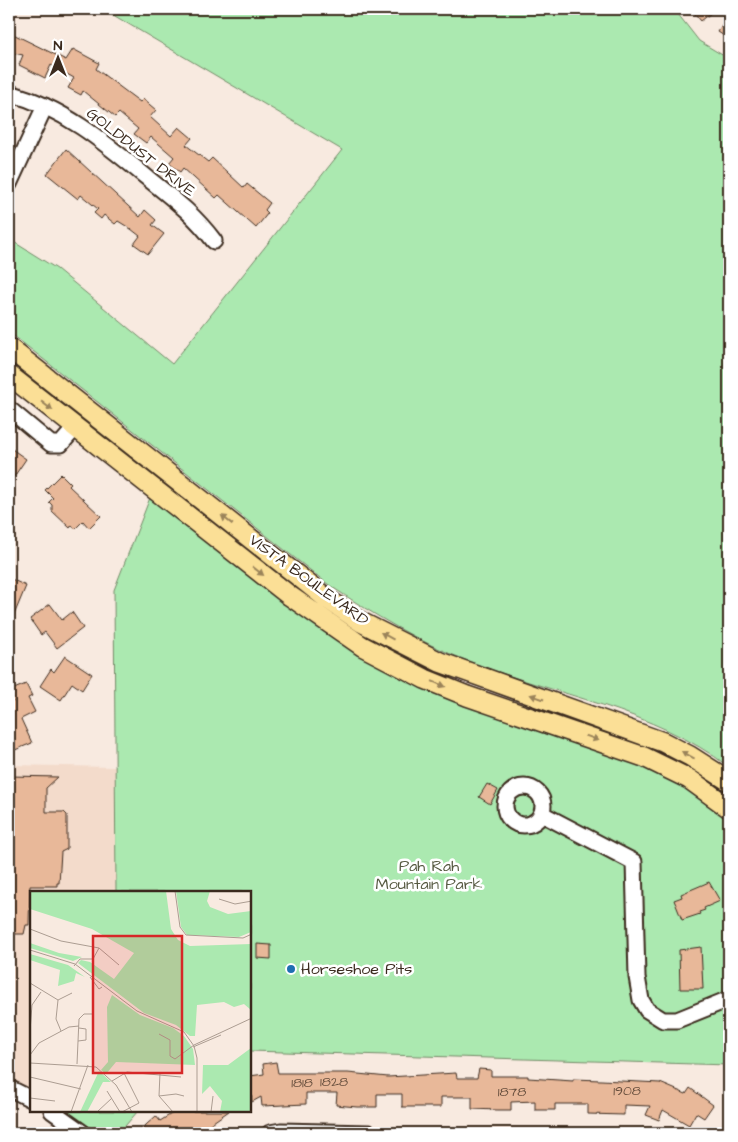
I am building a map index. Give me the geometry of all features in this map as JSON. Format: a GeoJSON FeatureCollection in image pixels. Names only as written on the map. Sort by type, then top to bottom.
{"type":"FeatureCollection","features":[{"type":"Feature","properties":{"kind":"main road","name":"VISTA BOULEVARD"},"geometry":{"type":"LineString","coordinates":[[9,348],[326,598],[361,622],[440,662],[663,742],[690,756],[729,782]]}},
{"type":"Feature","properties":{"kind":"main road","name":"VISTA BOULEVARD"},"geometry":{"type":"LineString","coordinates":[[9,376],[298,602],[362,646],[426,679],[467,696],[644,757],[689,779],[729,808]]}},
{"type":"Feature","properties":{"kind":"street","name":"GOLDDUST DRIVE"},"geometry":{"type":"LineString","coordinates":[[9,93],[46,106],[95,135],[196,218],[214,241]]}},
{"type":"Feature","properties":{"kind":"street"},"geometry":{"type":"LineString","coordinates":[[9,184],[46,106]]}},
{"type":"Feature","properties":{"kind":"street"},"geometry":{"type":"LineString","coordinates":[[9,409],[52,444],[61,444],[75,428]]}},
{"type":"Feature","properties":{"kind":"street"},"geometry":{"type":"LineString","coordinates":[[542,814],[634,862],[637,977],[640,1000],[647,1010],[663,1020],[677,1020],[729,999]]}},
{"type":"Feature","properties":{"kind":"street"},"geometry":{"type":"LineString","coordinates":[[9,1088],[30,1098]]}},
{"type":"Feature","properties":{"kind":"street"},"geometry":{"type":"LineString","coordinates":[[53,1112],[83,1133]]}},
{"type":"Feature","properties":{"kind":"street"},"geometry":{"type":"LineString","coordinates":[[270,1133],[369,1133]]}},
{"type":"Feature","properties":{"kind":"shaded area"},"geometry":{"type":"Polygon","coordinates":[[[9,765],[115,767],[116,891],[30,891],[30,1096],[9,1085],[9,765]]]}},
{"type":"Feature","properties":{"kind":"green space"},"geometry":{"type":"Polygon","coordinates":[[[103,9],[674,9],[699,41],[729,59],[729,767],[700,747],[669,731],[603,705],[468,661],[431,645],[379,617],[329,585],[9,332],[9,239],[57,269],[172,364],[342,150],[103,9]]]}},
{"type":"Feature","properties":{"kind":"green space","name":"Pah Rah Mountain Park"},"geometry":{"type":"Polygon","coordinates":[[[153,490],[346,637],[628,752],[729,809],[729,1065],[251,1051],[251,891],[116,891],[114,590],[153,490]]]}},
{"type":"Feature","properties":{"kind":"green space"},"geometry":{"type":"Polygon","coordinates":[[[65,1112],[137,1112],[119,1133],[85,1133],[62,1115],[65,1112]]]}},
{"type":"Feature","properties":{"kind":"building"},"geometry":{"type":"Polygon","coordinates":[[[691,9],[716,9],[701,21],[691,9]]]}},
{"type":"Feature","properties":{"kind":"building"},"geometry":{"type":"Polygon","coordinates":[[[729,15],[729,39],[718,32],[729,15]]]}},
{"type":"Feature","properties":{"kind":"building"},"geometry":{"type":"Polygon","coordinates":[[[9,32],[66,60],[73,49],[99,63],[96,69],[140,102],[143,99],[156,110],[150,117],[171,136],[179,127],[192,138],[186,145],[208,162],[212,158],[244,188],[247,184],[270,203],[265,210],[268,213],[256,228],[219,195],[216,198],[183,168],[180,172],[169,163],[174,157],[151,137],[146,143],[134,134],[138,129],[119,113],[115,117],[83,91],[81,95],[68,88],[74,78],[51,65],[45,78],[19,65],[23,55],[9,52],[9,32]]]}},
{"type":"Feature","properties":{"kind":"building"},"geometry":{"type":"Polygon","coordinates":[[[66,149],[140,217],[145,210],[156,220],[152,225],[164,234],[148,254],[134,244],[140,236],[118,221],[115,224],[104,215],[101,219],[94,213],[98,209],[81,195],[78,199],[47,174],[66,149]]]}},
{"type":"Feature","properties":{"kind":"building"},"geometry":{"type":"Polygon","coordinates":[[[9,447],[26,459],[9,484],[9,447]]]}},
{"type":"Feature","properties":{"kind":"building"},"geometry":{"type":"Polygon","coordinates":[[[61,474],[71,484],[69,486],[101,516],[89,528],[83,521],[75,529],[72,525],[70,528],[52,511],[52,505],[49,502],[53,498],[45,490],[61,474]]]}},
{"type":"Feature","properties":{"kind":"building"},"geometry":{"type":"Polygon","coordinates":[[[9,578],[26,586],[9,627],[9,578]]]}},
{"type":"Feature","properties":{"kind":"building"},"geometry":{"type":"Polygon","coordinates":[[[50,604],[62,620],[72,612],[83,628],[57,648],[45,632],[41,635],[30,619],[50,604]]]}},
{"type":"Feature","properties":{"kind":"building"},"geometry":{"type":"Polygon","coordinates":[[[65,656],[92,674],[82,690],[72,683],[61,700],[40,686],[51,669],[54,672],[65,656]]]}},
{"type":"Feature","properties":{"kind":"building"},"geometry":{"type":"Polygon","coordinates":[[[26,684],[32,696],[28,698],[35,712],[21,719],[32,743],[15,750],[9,736],[9,704],[13,702],[9,691],[26,684]]]}},
{"type":"Feature","properties":{"kind":"building"},"geometry":{"type":"Polygon","coordinates":[[[10,776],[58,777],[46,788],[46,812],[64,812],[67,815],[67,849],[61,852],[59,883],[57,883],[57,886],[30,886],[29,925],[26,925],[24,934],[9,934],[10,776]]]}},
{"type":"Feature","properties":{"kind":"building"},"geometry":{"type":"Polygon","coordinates":[[[487,784],[498,790],[490,804],[479,797],[487,784]]]}},
{"type":"Feature","properties":{"kind":"building"},"geometry":{"type":"Polygon","coordinates":[[[709,882],[720,901],[704,908],[705,910],[699,912],[700,914],[682,920],[674,900],[682,897],[681,894],[709,882]]]}},
{"type":"Feature","properties":{"kind":"building"},"geometry":{"type":"Polygon","coordinates":[[[257,944],[271,945],[271,959],[257,958],[257,944]]]}},
{"type":"Feature","properties":{"kind":"building"},"geometry":{"type":"Polygon","coordinates":[[[701,947],[703,989],[680,989],[679,950],[701,947]]]}},
{"type":"Feature","properties":{"kind":"building"},"geometry":{"type":"Polygon","coordinates":[[[276,1062],[278,1073],[348,1073],[388,1077],[456,1073],[457,1078],[477,1078],[479,1069],[491,1070],[491,1076],[528,1076],[528,1078],[573,1081],[573,1079],[660,1083],[686,1094],[690,1088],[713,1105],[704,1118],[696,1113],[689,1125],[663,1110],[659,1120],[646,1115],[650,1106],[624,1105],[624,1115],[588,1114],[588,1104],[555,1104],[555,1110],[535,1110],[535,1101],[511,1102],[511,1110],[472,1109],[472,1097],[441,1097],[441,1107],[402,1107],[402,1094],[377,1094],[377,1107],[357,1107],[336,1105],[337,1093],[306,1093],[306,1104],[262,1106],[261,1097],[252,1102],[251,1076],[264,1074],[263,1064],[276,1062]]]}},
{"type":"Feature","properties":{"kind":"building"},"geometry":{"type":"Polygon","coordinates":[[[174,1112],[228,1112],[197,1133],[137,1133],[156,1116],[160,1121],[174,1112]]]}},
{"type":"Feature","properties":{"kind":"place","name":"Horseshoe Pits"},"geometry":{"type":"Point","coordinates":[291,969]}}]}
